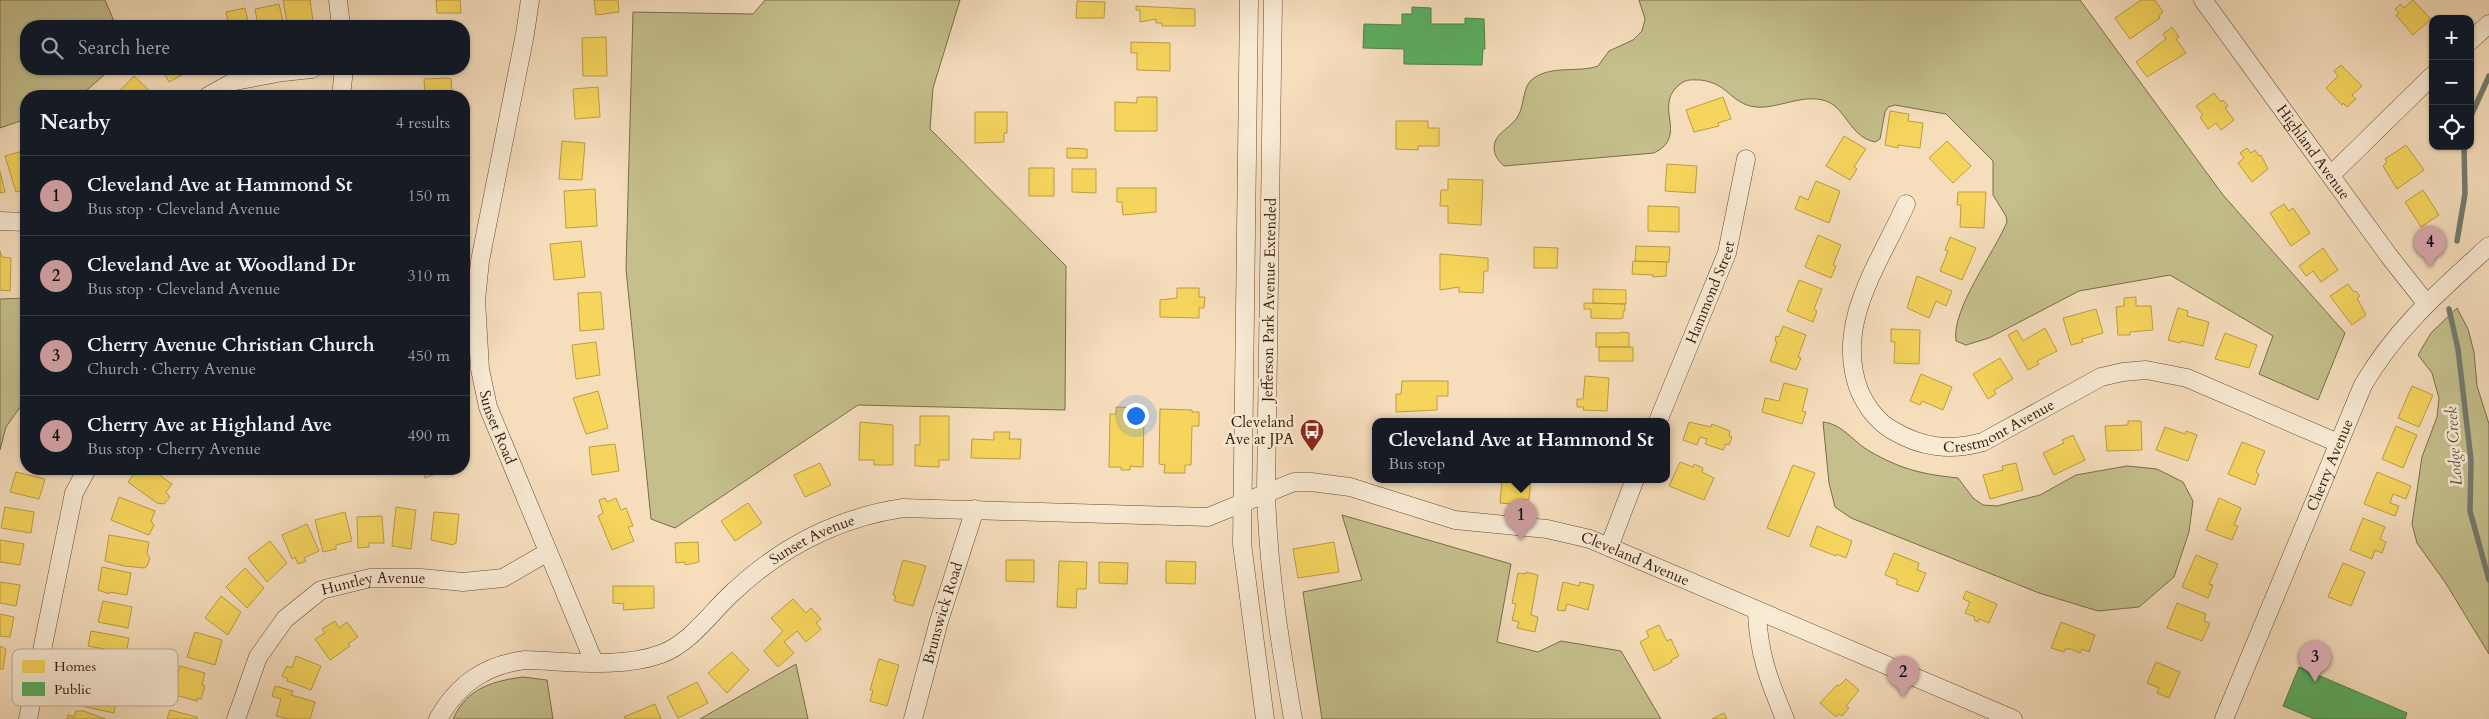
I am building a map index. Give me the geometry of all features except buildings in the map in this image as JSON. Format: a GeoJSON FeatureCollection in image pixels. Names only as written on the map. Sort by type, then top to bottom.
{"type":"FeatureCollection","features":[{"type":"Feature","properties":{"kind":"street"},"geometry":{"type":"LineString","coordinates":[[338,0],[340,20]]}},
{"type":"Feature","properties":{"kind":"street","name":"Sunset Road"},"geometry":{"type":"LineString","coordinates":[[530,0],[480,262],[476,331],[480,369],[488,407],[594,662]]}},
{"type":"Feature","properties":{"kind":"street","name":"Jefferson Park Avenue Extended"},"geometry":{"type":"LineString","coordinates":[[1249,0],[1241,504],[1242,544],[1265,719]]}},
{"type":"Feature","properties":{"kind":"street","name":"Jefferson Park Avenue Extended"},"geometry":{"type":"LineString","coordinates":[[1273,0],[1266,492],[1268,552],[1273,598],[1293,719]]}},
{"type":"Feature","properties":{"kind":"street","name":"Highland Avenue"},"geometry":{"type":"LineString","coordinates":[[2203,0],[2389,256],[2426,303]]}},
{"type":"Feature","properties":{"kind":"street"},"geometry":{"type":"LineString","coordinates":[[2474,37],[2489,24]]}},
{"type":"Feature","properties":{"kind":"street"},"geometry":{"type":"LineString","coordinates":[[220,90],[235,82],[269,75]]}},
{"type":"Feature","properties":{"kind":"street"},"geometry":{"type":"LineString","coordinates":[[341,90],[343,75]]}},
{"type":"Feature","properties":{"kind":"street"},"geometry":{"type":"LineString","coordinates":[[2331,175],[2429,79]]}},
{"type":"Feature","properties":{"kind":"street","name":"Hammond Street"},"geometry":{"type":"LineString","coordinates":[[1659,418],[1727,253],[1746,159]]}},
{"type":"Feature","properties":{"kind":"street","name":"Crestmont Avenue"},"geometry":{"type":"LineString","coordinates":[[1906,204],[1857,310],[1852,333],[1852,356],[1856,379],[1864,401],[1888,428],[1905,438],[1924,445],[1944,448],[1964,447],[1983,442],[2101,377],[2146,370],[2186,378],[2338,443]]}},
{"type":"Feature","properties":{"kind":"street"},"geometry":{"type":"LineString","coordinates":[[0,221],[20,222]]}},
{"type":"Feature","properties":{"kind":"street","name":"Cherry Avenue"},"geometry":{"type":"LineString","coordinates":[[2224,719],[2363,385],[2380,356],[2400,330],[2426,303],[2489,246]]}},
{"type":"Feature","properties":{"kind":"street"},"geometry":{"type":"LineString","coordinates":[[42,649],[74,493],[84,475]]}},
{"type":"Feature","properties":{"kind":"street","name":"Cleveland Avenue"},"geometry":{"type":"LineString","coordinates":[[1241,504],[1294,482],[1350,488],[1455,520],[1555,530],[1590,539],[2013,719]]}},
{"type":"Feature","properties":{"kind":"street"},"geometry":{"type":"LineString","coordinates":[[1609,547],[1633,483]]}},
{"type":"Feature","properties":{"kind":"street","name":"Sunset Avenue"},"geometry":{"type":"LineString","coordinates":[[438,719],[448,701],[459,689],[486,670],[509,662],[525,660],[594,662],[644,660],[671,649],[694,633],[753,573],[775,557],[805,539],[846,520],[874,512],[903,508],[975,509],[1208,517],[1241,504]]}},
{"type":"Feature","properties":{"kind":"street","name":"Brunswick Road"},"geometry":{"type":"LineString","coordinates":[[914,719],[939,621],[975,509]]}},
{"type":"Feature","properties":{"kind":"street","name":"Huntley Avenue"},"geometry":{"type":"LineString","coordinates":[[236,719],[258,656],[285,619],[322,590],[370,578],[421,578],[462,582],[503,578],[548,552]]}},
{"type":"Feature","properties":{"kind":"street"},"geometry":{"type":"LineString","coordinates":[[1757,611],[1762,661],[1785,719]]}},
{"type":"Feature","properties":{"kind":"street"},"geometry":{"type":"LineString","coordinates":[[28,719],[31,706]]}},
{"type":"Feature","properties":{"kind":"shaded area"},"geometry":{"type":"Polygon","coordinates":[[[0,0],[105,0],[113,20],[20,20],[20,75],[104,75],[87,90],[20,90],[20,121],[0,128],[0,0]]]}},
{"type":"Feature","properties":{"kind":"shaded area"},"geometry":{"type":"Polygon","coordinates":[[[765,0],[960,0],[933,88],[930,129],[1066,266],[1065,410],[858,405],[675,528],[651,519],[626,269],[633,12],[753,14],[765,0]]]}},
{"type":"Feature","properties":{"kind":"shaded area"},"geometry":{"type":"Polygon","coordinates":[[[1639,0],[2080,0],[2223,195],[2345,333],[2318,400],[2259,374],[2273,336],[2170,275],[2079,291],[1989,338],[1966,345],[1956,341],[1956,328],[1960,314],[2007,222],[2006,216],[1993,195],[1993,161],[1946,114],[1895,105],[1888,107],[1885,112],[1880,139],[1875,142],[1867,139],[1854,129],[1839,110],[1826,101],[1806,99],[1766,107],[1756,107],[1735,99],[1722,88],[1710,82],[1689,80],[1683,82],[1674,91],[1669,100],[1669,137],[1664,146],[1654,153],[1504,166],[1496,156],[1495,142],[1499,135],[1518,116],[1527,85],[1530,81],[1541,74],[1557,70],[1598,66],[1609,51],[1633,40],[1642,31],[1645,19],[1639,0]]]}},
{"type":"Feature","properties":{"kind":"shaded area"},"geometry":{"type":"Polygon","coordinates":[[[20,298],[20,407],[6,427],[0,450],[0,299],[20,298]]]}},
{"type":"Feature","properties":{"kind":"shaded area"},"geometry":{"type":"Polygon","coordinates":[[[2457,308],[2468,329],[2474,352],[2477,386],[2489,424],[2489,654],[2445,582],[2417,543],[2412,524],[2422,457],[2437,417],[2439,398],[2432,373],[2418,355],[2431,333],[2457,308]]]}},
{"type":"Feature","properties":{"kind":"shaded area"},"geometry":{"type":"Polygon","coordinates":[[[1823,422],[1836,426],[1865,448],[1893,463],[1923,473],[1958,478],[1973,498],[1983,505],[1997,506],[2040,495],[2076,475],[2127,466],[2157,469],[2183,482],[2193,501],[2189,532],[2174,577],[2139,607],[2098,611],[2039,593],[1851,518],[1835,507],[1829,483],[1823,422]]]}},
{"type":"Feature","properties":{"kind":"shaded area"},"geometry":{"type":"Polygon","coordinates":[[[1342,515],[1511,564],[1497,642],[1538,652],[1561,641],[1621,651],[1661,719],[1322,719],[1303,592],[1362,580],[1342,515]]]}},
{"type":"Feature","properties":{"kind":"shaded area"},"geometry":{"type":"Polygon","coordinates":[[[796,664],[808,719],[700,719],[796,664]]]}},
{"type":"Feature","properties":{"kind":"shaded area"},"geometry":{"type":"Polygon","coordinates":[[[523,677],[547,680],[553,719],[453,719],[459,708],[473,693],[491,684],[523,677]]]}},
{"type":"Feature","properties":{"kind":"waterway","name":"Lodge Creek"},"geometry":{"type":"LineString","coordinates":[[2474,109],[2489,76]]}},
{"type":"Feature","properties":{"kind":"waterway","name":"Lodge Creek"},"geometry":{"type":"LineString","coordinates":[[2457,241],[2465,194],[2464,150]]}},
{"type":"Feature","properties":{"kind":"waterway","name":"Lodge Creek"},"geometry":{"type":"LineString","coordinates":[[2449,309],[2458,349],[2471,460],[2470,511],[2489,580]]}},
{"type":"Feature","properties":{"kind":"place","name":"Cherry Ave at Highland Ave"},"geometry":{"type":"Point","coordinates":[2430,267]}},
{"type":"Feature","properties":{"kind":"place","name":"Cleveland Ave at JPA"},"geometry":{"type":"Point","coordinates":[1312,452]}},
{"type":"Feature","properties":{"kind":"place","name":"Cleveland Ave at Hammond St"},"geometry":{"type":"Point","coordinates":[1521,540]}},
{"type":"Feature","properties":{"kind":"place","name":"Cherry Avenue Christian Church"},"geometry":{"type":"Point","coordinates":[2315,682]}},
{"type":"Feature","properties":{"kind":"place","name":"Cleveland Ave at Woodland Dr"},"geometry":{"type":"Point","coordinates":[1903,697]}}]}
